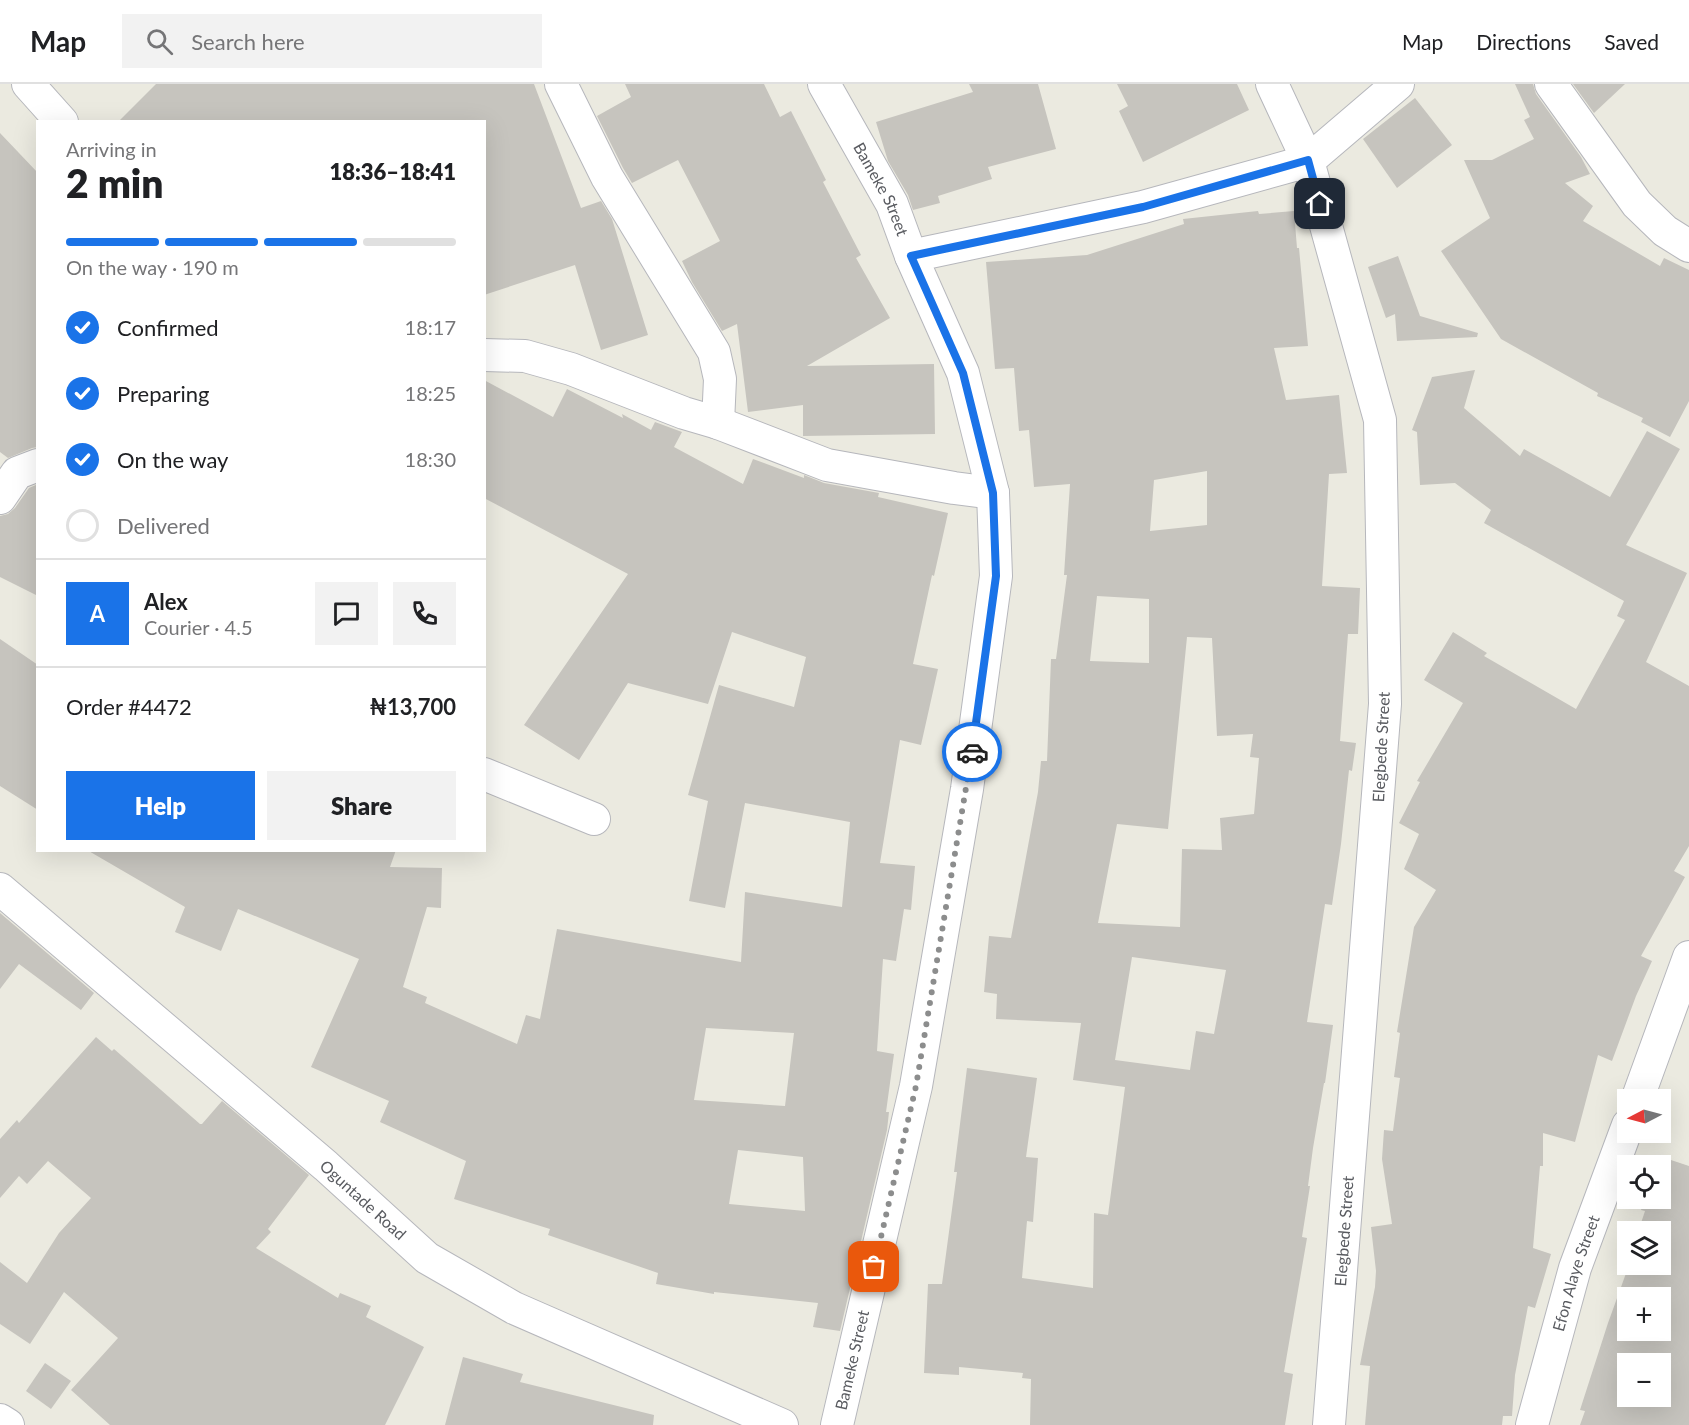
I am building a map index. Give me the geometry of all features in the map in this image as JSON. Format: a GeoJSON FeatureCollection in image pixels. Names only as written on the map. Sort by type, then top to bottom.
{"type":"FeatureCollection","features":[{"type":"Feature","properties":{"kind":"street"},"geometry":{"type":"LineString","coordinates":[[28,84],[60,120]]}},
{"type":"Feature","properties":{"kind":"street"},"geometry":{"type":"LineString","coordinates":[[561,84],[607,177],[714,352],[720,380],[718,423]]}},
{"type":"Feature","properties":{"kind":"street","name":"Bameke Street"},"geometry":{"type":"LineString","coordinates":[[824,84],[892,204],[911,256],[963,373],[993,493],[996,576],[967,789],[916,1086],[837,1425]]}},
{"type":"Feature","properties":{"kind":"street","name":"Elegbede Street"},"geometry":{"type":"LineString","coordinates":[[1272,84],[1308,160],[1380,420],[1385,692],[1329,1425]]}},
{"type":"Feature","properties":{"kind":"street"},"geometry":{"type":"LineString","coordinates":[[911,256],[1143,207],[1308,160],[1398,84]]}},
{"type":"Feature","properties":{"kind":"street"},"geometry":{"type":"LineString","coordinates":[[1551,84],[1637,204],[1665,231],[1689,246]]}},
{"type":"Feature","properties":{"kind":"street"},"geometry":{"type":"LineString","coordinates":[[486,355],[525,356],[572,369],[827,465],[993,493]]}},
{"type":"Feature","properties":{"kind":"street"},"geometry":{"type":"LineString","coordinates":[[0,498],[17,473],[36,466]]}},
{"type":"Feature","properties":{"kind":"street"},"geometry":{"type":"LineString","coordinates":[[486,775],[594,819]]}},
{"type":"Feature","properties":{"kind":"street","name":"Oguntade Road"},"geometry":{"type":"LineString","coordinates":[[0,889],[326,1166],[427,1258],[514,1308],[782,1425]]}},
{"type":"Feature","properties":{"kind":"street"},"geometry":{"type":"LineString","coordinates":[[1641,1089],[1689,957]]}},
{"type":"Feature","properties":{"kind":"street","name":"Efon Alaye Street"},"geometry":{"type":"LineString","coordinates":[[1532,1425],[1575,1268],[1621,1143]]}},
{"type":"Feature","properties":{"kind":"street"},"geometry":{"type":"LineString","coordinates":[[0,1420],[8,1425]]}},
{"type":"Feature","properties":{"kind":"building"},"geometry":{"type":"Polygon","coordinates":[[[156,84],[534,84],[581,208],[601,201],[612,219],[648,335],[601,350],[575,265],[486,294],[486,120],[120,120],[156,84]]]}},
{"type":"Feature","properties":{"kind":"building"},"geometry":{"type":"Polygon","coordinates":[[[625,84],[764,84],[780,117],[791,111],[826,180],[823,182],[861,255],[856,258],[890,318],[807,366],[934,364],[935,434],[803,436],[803,405],[748,412],[737,324],[722,331],[682,261],[720,241],[678,160],[632,183],[597,116],[631,97],[625,84]]]}},
{"type":"Feature","properties":{"kind":"building"},"geometry":{"type":"Polygon","coordinates":[[[969,84],[1038,84],[1056,149],[988,167],[992,179],[938,196],[940,203],[913,210],[908,195],[888,161],[876,122],[973,92],[969,84]]]}},
{"type":"Feature","properties":{"kind":"building"},"geometry":{"type":"Polygon","coordinates":[[[1117,84],[1237,84],[1249,110],[1143,162],[1119,111],[1128,106],[1117,84]]]}},
{"type":"Feature","properties":{"kind":"building"},"geometry":{"type":"Polygon","coordinates":[[[1515,84],[1533,84],[1536,94],[1581,157],[1590,174],[1565,183],[1593,206],[1583,221],[1660,266],[1664,258],[1689,270],[1689,401],[1670,437],[1641,422],[1643,418],[1597,396],[1598,393],[1501,339],[1441,251],[1490,218],[1464,160],[1492,160],[1534,139],[1524,120],[1530,117],[1515,84]]]}},
{"type":"Feature","properties":{"kind":"building"},"geometry":{"type":"Polygon","coordinates":[[[1573,84],[1625,84],[1594,113],[1573,84]]]}},
{"type":"Feature","properties":{"kind":"building"},"geometry":{"type":"Polygon","coordinates":[[[1415,98],[1452,145],[1397,188],[1363,139],[1415,98]]]}},
{"type":"Feature","properties":{"kind":"building"},"geometry":{"type":"Polygon","coordinates":[[[0,133],[36,171],[36,447],[8,458],[0,452],[0,133]]]}},
{"type":"Feature","properties":{"kind":"building"},"geometry":{"type":"Polygon","coordinates":[[[1258,211],[1259,214],[1294,211],[1308,346],[1274,348],[1286,400],[1339,395],[1347,473],[1329,474],[1322,586],[1360,588],[1358,634],[1348,634],[1340,741],[1356,743],[1352,771],[1349,770],[1332,905],[1325,904],[1307,1022],[1333,1025],[1308,1186],[1310,1186],[1302,1237],[1307,1238],[1284,1372],[1293,1374],[1285,1425],[1030,1425],[1031,1379],[1022,1378],[1023,1373],[959,1367],[959,1375],[924,1373],[928,1284],[942,1284],[957,1172],[954,1172],[967,1068],[1037,1078],[1026,1157],[1038,1158],[1033,1222],[1027,1221],[1022,1278],[1093,1288],[1094,1213],[1108,1215],[1125,1087],[1073,1080],[1081,1023],[996,1019],[997,994],[984,992],[989,936],[1011,938],[1038,792],[1041,761],[1047,761],[1051,659],[1056,659],[1067,575],[1064,575],[1070,484],[1034,487],[1029,430],[1019,431],[1014,368],[995,369],[986,262],[1087,255],[1184,224],[1183,219],[1258,211]],[[1207,471],[1154,480],[1150,531],[1207,525],[1207,471]],[[1097,596],[1090,661],[1149,663],[1149,599],[1097,596]],[[1187,637],[1168,829],[1117,824],[1098,923],[1180,927],[1182,849],[1222,850],[1220,818],[1254,814],[1259,758],[1250,757],[1253,734],[1217,736],[1212,638],[1187,637]],[[1132,957],[1115,1060],[1190,1070],[1196,1031],[1214,1034],[1226,970],[1132,957]]]}},
{"type":"Feature","properties":{"kind":"building"},"geometry":{"type":"Polygon","coordinates":[[[1398,256],[1420,316],[1478,333],[1477,337],[1397,341],[1395,314],[1386,318],[1368,267],[1398,256]]]}},
{"type":"Feature","properties":{"kind":"building"},"geometry":{"type":"Polygon","coordinates":[[[1475,370],[1464,408],[1520,456],[1524,449],[1610,497],[1647,431],[1680,449],[1626,545],[1687,573],[1646,662],[1689,686],[1689,846],[1674,871],[1685,877],[1641,956],[1652,961],[1636,996],[1612,1061],[1598,1055],[1575,1142],[1543,1133],[1543,1166],[1540,1166],[1533,1248],[1551,1254],[1535,1308],[1528,1306],[1515,1375],[1512,1416],[1503,1416],[1502,1425],[1365,1425],[1370,1366],[1360,1365],[1375,1287],[1376,1271],[1371,1227],[1392,1224],[1382,1159],[1384,1130],[1393,1131],[1400,1078],[1394,1077],[1400,1033],[1397,1032],[1414,927],[1436,890],[1404,869],[1419,834],[1399,823],[1420,782],[1417,781],[1463,703],[1424,680],[1453,632],[1487,653],[1484,656],[1576,709],[1625,620],[1617,616],[1624,601],[1484,523],[1491,510],[1455,483],[1420,485],[1417,432],[1412,430],[1432,377],[1475,370]]]}},
{"type":"Feature","properties":{"kind":"building"},"geometry":{"type":"Polygon","coordinates":[[[486,381],[553,417],[567,389],[651,430],[655,422],[682,432],[674,447],[743,484],[753,459],[804,478],[804,475],[824,483],[879,493],[878,497],[948,513],[913,664],[938,669],[921,745],[900,740],[880,863],[915,866],[911,910],[904,909],[896,961],[883,959],[877,1051],[894,1054],[886,1112],[889,1112],[887,1130],[840,1331],[813,1327],[818,1303],[714,1292],[714,1294],[656,1284],[658,1273],[548,1235],[550,1229],[454,1199],[466,1161],[380,1122],[389,1101],[311,1067],[359,959],[238,909],[221,951],[175,932],[185,907],[90,852],[395,852],[390,867],[442,868],[441,908],[427,907],[403,987],[427,997],[425,1003],[517,1044],[526,1015],[540,1019],[557,929],[741,962],[745,892],[842,907],[850,822],[745,803],[725,908],[689,901],[708,801],[688,795],[719,685],[794,707],[806,657],[732,632],[708,704],[628,683],[579,760],[524,725],[628,574],[486,499],[486,381]],[[706,1028],[694,1100],[785,1106],[794,1033],[706,1028]],[[738,1150],[729,1204],[805,1211],[803,1157],[738,1150]]]}},
{"type":"Feature","properties":{"kind":"building"},"geometry":{"type":"Polygon","coordinates":[[[36,485],[36,595],[0,577],[0,516],[8,514],[15,508],[29,488],[36,485]]]}},
{"type":"Feature","properties":{"kind":"building"},"geometry":{"type":"Polygon","coordinates":[[[0,639],[36,664],[36,809],[0,786],[0,639]]]}},
{"type":"Feature","properties":{"kind":"building"},"geometry":{"type":"Polygon","coordinates":[[[0,913],[94,993],[81,1010],[19,964],[0,989],[0,913]]]}},
{"type":"Feature","properties":{"kind":"building"},"geometry":{"type":"Polygon","coordinates":[[[96,1037],[112,1051],[114,1049],[200,1124],[222,1101],[309,1175],[268,1229],[271,1232],[256,1248],[338,1298],[340,1293],[371,1306],[366,1317],[424,1347],[385,1425],[110,1425],[71,1390],[118,1338],[64,1292],[30,1344],[0,1324],[0,1262],[27,1283],[59,1233],[91,1198],[48,1161],[27,1184],[19,1176],[0,1198],[0,1139],[17,1120],[19,1123],[96,1037]]]}},
{"type":"Feature","properties":{"kind":"building"},"geometry":{"type":"Polygon","coordinates":[[[1671,1160],[1689,1166],[1689,1425],[1580,1425],[1585,1411],[1580,1410],[1617,1298],[1617,1341],[1671,1341],[1671,1287],[1621,1287],[1625,1275],[1671,1275],[1671,1221],[1642,1221],[1645,1211],[1641,1210],[1671,1209],[1671,1160]]]}},
{"type":"Feature","properties":{"kind":"building"},"geometry":{"type":"Polygon","coordinates":[[[463,1357],[523,1374],[520,1382],[654,1415],[653,1425],[445,1425],[463,1357]]]}},
{"type":"Feature","properties":{"kind":"building"},"geometry":{"type":"Polygon","coordinates":[[[45,1363],[71,1381],[51,1409],[26,1391],[45,1363]]]}},
{"type":"Feature","properties":{"kind":"way so far"},"geometry":{"type":"LineString","coordinates":[[874,1267],[916,1086],[972,752]]}},
{"type":"Feature","properties":{"kind":"route"},"geometry":{"type":"LineString","coordinates":[[972,752],[996,576],[993,493],[963,373],[911,256],[1143,207],[1308,160],[1320,204]]}}]}
